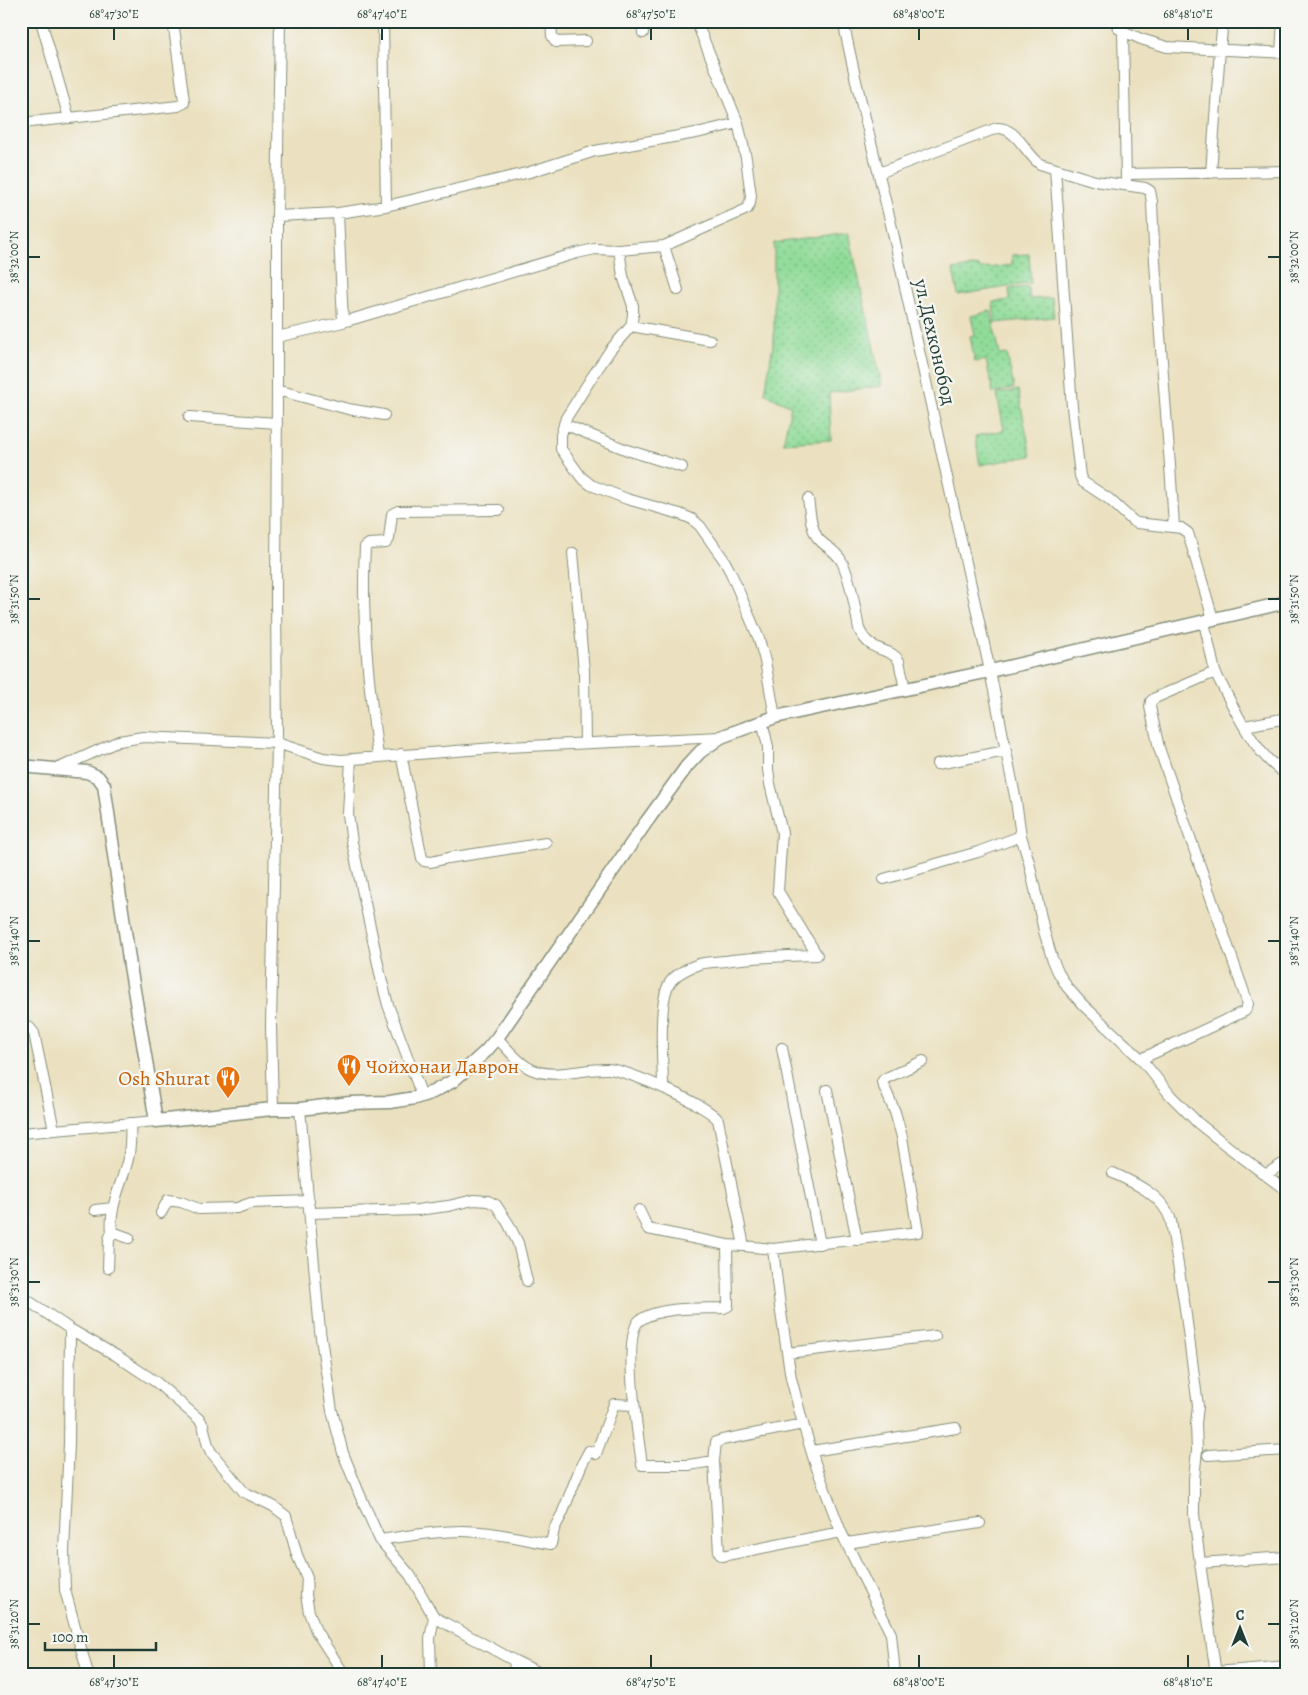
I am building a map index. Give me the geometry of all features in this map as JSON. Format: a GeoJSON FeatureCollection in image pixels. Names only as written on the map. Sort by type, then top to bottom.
{"type":"FeatureCollection","features":[{"type":"Feature","properties":{"kind":"main road"},"geometry":{"type":"LineString","coordinates":[[21,766],[87,772],[98,777],[104,785],[130,966],[156,1121],[273,1109],[300,1109],[350,1103],[390,1102],[422,1096],[453,1081],[498,1038],[687,766],[700,752],[721,737],[762,720],[990,671],[1287,602]]}},
{"type":"Feature","properties":{"kind":"street"},"geometry":{"type":"LineString","coordinates":[[41,21],[69,118]]}},
{"type":"Feature","properties":{"kind":"street"},"geometry":{"type":"LineString","coordinates":[[21,123],[134,112],[184,104],[173,21]]}},
{"type":"Feature","properties":{"kind":"street"},"geometry":{"type":"LineString","coordinates":[[273,1109],[271,1026],[277,743],[277,216],[280,21]]}},
{"type":"Feature","properties":{"kind":"street"},"geometry":{"type":"LineString","coordinates":[[383,21],[386,206]]}},
{"type":"Feature","properties":{"kind":"street"},"geometry":{"type":"LineString","coordinates":[[551,21],[552,36],[556,42],[586,41]]}},
{"type":"Feature","properties":{"kind":"street"},"geometry":{"type":"LineString","coordinates":[[642,21],[643,34]]}},
{"type":"Feature","properties":{"kind":"street"},"geometry":{"type":"LineString","coordinates":[[277,337],[344,322],[577,253],[595,250],[664,246],[747,209],[751,196],[746,158],[738,123],[696,21]]}},
{"type":"Feature","properties":{"kind":"street","name":"ул.Дехконобод"},"geometry":{"type":"LineString","coordinates":[[843,21],[879,173],[990,671],[1016,801],[1021,836],[1036,888],[1044,931],[1058,972],[1067,987],[1083,1005],[1141,1059],[1171,1096],[1198,1123],[1287,1191]]}},
{"type":"Feature","properties":{"kind":"street"},"geometry":{"type":"LineString","coordinates":[[1116,21],[1118,28],[1123,32],[1167,46],[1284,53],[1283,21]]}},
{"type":"Feature","properties":{"kind":"street"},"geometry":{"type":"LineString","coordinates":[[1211,173],[1220,49],[1224,21]]}},
{"type":"Feature","properties":{"kind":"street"},"geometry":{"type":"LineString","coordinates":[[1123,32],[1126,186]]}},
{"type":"Feature","properties":{"kind":"street"},"geometry":{"type":"LineString","coordinates":[[277,216],[338,212],[386,206],[530,172],[594,151],[701,132],[738,123]]}},
{"type":"Feature","properties":{"kind":"street"},"geometry":{"type":"LineString","coordinates":[[879,173],[1001,128],[1011,133],[1034,160],[1040,164],[1095,181],[1144,188],[1150,192],[1152,195],[1157,301],[1166,393],[1174,528]]}},
{"type":"Feature","properties":{"kind":"street"},"geometry":{"type":"LineString","coordinates":[[1055,169],[1072,407],[1080,476],[1088,487],[1109,499],[1133,521],[1184,529],[1188,533],[1209,620],[1215,672],[1256,746],[1274,765],[1287,775]]}},
{"type":"Feature","properties":{"kind":"street"},"geometry":{"type":"LineString","coordinates":[[1126,174],[1287,171]]}},
{"type":"Feature","properties":{"kind":"street"},"geometry":{"type":"LineString","coordinates":[[338,212],[344,322]]}},
{"type":"Feature","properties":{"kind":"street"},"geometry":{"type":"LineString","coordinates":[[664,246],[678,290]]}},
{"type":"Feature","properties":{"kind":"street"},"geometry":{"type":"LineString","coordinates":[[619,250],[623,276],[633,306],[631,326],[592,377],[566,418],[561,435],[561,449],[585,481],[591,485],[692,519],[705,533],[731,574],[759,639],[775,717]]}},
{"type":"Feature","properties":{"kind":"street"},"geometry":{"type":"LineString","coordinates":[[631,326],[710,340]]}},
{"type":"Feature","properties":{"kind":"street"},"geometry":{"type":"LineString","coordinates":[[277,390],[348,409],[384,415]]}},
{"type":"Feature","properties":{"kind":"street"},"geometry":{"type":"LineString","coordinates":[[189,417],[277,423]]}},
{"type":"Feature","properties":{"kind":"street"},"geometry":{"type":"LineString","coordinates":[[564,424],[627,450],[682,466]]}},
{"type":"Feature","properties":{"kind":"street"},"geometry":{"type":"LineString","coordinates":[[808,499],[816,536],[837,554],[843,564],[849,582],[858,629],[872,647],[897,657],[900,661],[905,689]]}},
{"type":"Feature","properties":{"kind":"street"},"geometry":{"type":"LineString","coordinates":[[378,756],[370,695],[366,635],[363,580],[365,547],[369,544],[386,543],[389,539],[392,514],[398,511],[498,510]]}},
{"type":"Feature","properties":{"kind":"street"},"geometry":{"type":"LineString","coordinates":[[573,553],[584,671],[585,742]]}},
{"type":"Feature","properties":{"kind":"street"},"geometry":{"type":"LineString","coordinates":[[1141,1059],[1245,1011],[1248,1004],[1159,748],[1150,707],[1155,698],[1215,672]]}},
{"type":"Feature","properties":{"kind":"street"},"geometry":{"type":"LineString","coordinates":[[1245,726],[1287,718]]}},
{"type":"Feature","properties":{"kind":"street"},"geometry":{"type":"LineString","coordinates":[[663,1088],[663,1010],[666,991],[673,978],[699,964],[736,959],[817,955],[778,891],[782,833],[770,784],[768,747],[762,720]]}},
{"type":"Feature","properties":{"kind":"street"},"geometry":{"type":"LineString","coordinates":[[59,768],[119,741],[143,737],[277,743],[322,758],[351,759],[585,742],[721,737]]}},
{"type":"Feature","properties":{"kind":"street"},"geometry":{"type":"LineString","coordinates":[[937,764],[1006,750]]}},
{"type":"Feature","properties":{"kind":"street"},"geometry":{"type":"LineString","coordinates":[[400,754],[424,861],[431,862],[546,843]]}},
{"type":"Feature","properties":{"kind":"street"},"geometry":{"type":"LineString","coordinates":[[351,759],[348,814],[352,842],[381,978],[391,1014],[422,1096]]}},
{"type":"Feature","properties":{"kind":"street"},"geometry":{"type":"LineString","coordinates":[[1274,765],[1287,762]]}},
{"type":"Feature","properties":{"kind":"street"},"geometry":{"type":"LineString","coordinates":[[884,879],[978,852],[1021,836]]}},
{"type":"Feature","properties":{"kind":"street"},"geometry":{"type":"LineString","coordinates":[[21,1024],[34,1033],[54,1130]]}},
{"type":"Feature","properties":{"kind":"street"},"geometry":{"type":"LineString","coordinates":[[498,1038],[525,1066],[532,1070],[562,1074],[610,1069],[663,1088],[715,1115],[718,1120],[744,1246]]}},
{"type":"Feature","properties":{"kind":"street"},"geometry":{"type":"LineString","coordinates":[[782,1048],[820,1244]]}},
{"type":"Feature","properties":{"kind":"street"},"geometry":{"type":"LineString","coordinates":[[639,1210],[648,1229],[726,1245],[774,1249],[918,1232],[902,1137],[895,1112],[882,1082],[884,1079],[923,1061]]}},
{"type":"Feature","properties":{"kind":"street"},"geometry":{"type":"LineString","coordinates":[[827,1090],[856,1240]]}},
{"type":"Feature","properties":{"kind":"street"},"geometry":{"type":"LineString","coordinates":[[300,1109],[320,1331],[332,1411],[343,1452],[359,1493],[380,1540],[410,1575],[434,1617],[515,1662],[542,1674]]}},
{"type":"Feature","properties":{"kind":"street"},"geometry":{"type":"LineString","coordinates":[[21,1134],[156,1121]]}},
{"type":"Feature","properties":{"kind":"street"},"geometry":{"type":"LineString","coordinates":[[108,1268],[113,1208],[132,1140],[130,1123]]}},
{"type":"Feature","properties":{"kind":"street"},"geometry":{"type":"LineString","coordinates":[[1265,1175],[1287,1161]]}},
{"type":"Feature","properties":{"kind":"street"},"geometry":{"type":"LineString","coordinates":[[1113,1173],[1131,1181],[1150,1193],[1169,1214],[1171,1221],[1198,1406],[1196,1424],[1198,1450],[1194,1479],[1194,1514],[1215,1673],[1287,1666]]}},
{"type":"Feature","properties":{"kind":"street"},"geometry":{"type":"LineString","coordinates":[[161,1213],[168,1200],[199,1209],[237,1208],[251,1203],[309,1201]]}},
{"type":"Feature","properties":{"kind":"street"},"geometry":{"type":"LineString","coordinates":[[310,1213],[417,1210],[474,1200],[488,1201],[496,1205],[518,1243],[527,1281]]}},
{"type":"Feature","properties":{"kind":"street"},"geometry":{"type":"LineString","coordinates":[[95,1210],[113,1208]]}},
{"type":"Feature","properties":{"kind":"street"},"geometry":{"type":"LineString","coordinates":[[112,1232],[129,1238]]}},
{"type":"Feature","properties":{"kind":"street"},"geometry":{"type":"LineString","coordinates":[[714,1461],[688,1465],[642,1465],[631,1365],[635,1327],[639,1321],[671,1310],[727,1308],[726,1245]]}},
{"type":"Feature","properties":{"kind":"street"},"geometry":{"type":"LineString","coordinates":[[774,1249],[786,1353],[803,1424],[841,1532],[891,1634],[895,1674]]}},
{"type":"Feature","properties":{"kind":"street"},"geometry":{"type":"LineString","coordinates":[[21,1296],[70,1329],[156,1382],[188,1409],[203,1426],[211,1452],[244,1492],[273,1506],[286,1516],[307,1578],[306,1594],[309,1612],[316,1631],[344,1674]]}},
{"type":"Feature","properties":{"kind":"street"},"geometry":{"type":"LineString","coordinates":[[70,1329],[69,1444],[64,1551],[65,1590],[88,1674]]}},
{"type":"Feature","properties":{"kind":"street"},"geometry":{"type":"LineString","coordinates":[[786,1353],[934,1336]]}},
{"type":"Feature","properties":{"kind":"street"},"geometry":{"type":"LineString","coordinates":[[380,1540],[462,1530],[551,1544],[554,1529],[581,1466],[589,1451],[596,1454],[614,1404],[634,1405]]}},
{"type":"Feature","properties":{"kind":"street"},"geometry":{"type":"LineString","coordinates":[[803,1424],[716,1442],[714,1461],[719,1553],[722,1556],[841,1532]]}},
{"type":"Feature","properties":{"kind":"street"},"geometry":{"type":"LineString","coordinates":[[812,1451],[956,1428]]}},
{"type":"Feature","properties":{"kind":"street"},"geometry":{"type":"LineString","coordinates":[[1208,1455],[1287,1450]]}},
{"type":"Feature","properties":{"kind":"street"},"geometry":{"type":"LineString","coordinates":[[847,1543],[980,1523]]}},
{"type":"Feature","properties":{"kind":"street"},"geometry":{"type":"LineString","coordinates":[[1200,1563],[1287,1557]]}},
{"type":"Feature","properties":{"kind":"street"},"geometry":{"type":"LineString","coordinates":[[431,1674],[430,1639],[434,1617]]}},
{"type":"Feature","properties":{"kind":"street"},"geometry":{"type":"LineString","coordinates":[[514,1674],[515,1662]]}},
{"type":"Feature","properties":{"kind":"green space"},"geometry":{"type":"Polygon","coordinates":[[[849,233],[882,386],[829,393],[831,440],[783,443],[791,406],[765,393],[774,339],[774,243],[849,233]]]}},
{"type":"Feature","properties":{"kind":"green space"},"geometry":{"type":"Polygon","coordinates":[[[1029,254],[1031,283],[958,295],[953,270],[979,266],[980,269],[1012,265],[1012,255],[1029,254]]]}},
{"type":"Feature","properties":{"kind":"green space"},"geometry":{"type":"Polygon","coordinates":[[[1028,287],[1030,299],[1052,298],[1054,317],[995,323],[993,302],[1010,300],[1009,289],[1028,287]]]}},
{"type":"Feature","properties":{"kind":"green space"},"geometry":{"type":"Polygon","coordinates":[[[991,311],[1000,355],[1007,354],[1014,388],[993,393],[986,360],[975,362],[970,336],[975,335],[971,316],[991,311]]]}},
{"type":"Feature","properties":{"kind":"green space"},"geometry":{"type":"Polygon","coordinates":[[[1018,390],[1031,456],[980,465],[975,436],[1004,430],[997,394],[1018,390]]]}},
{"type":"Feature","properties":{"kind":"place","name":"Чойхонаи Даврон"},"geometry":{"type":"Point","coordinates":[349,1087]}},
{"type":"Feature","properties":{"kind":"place","name":"Osh Shurat"},"geometry":{"type":"Point","coordinates":[228,1099]}}]}
